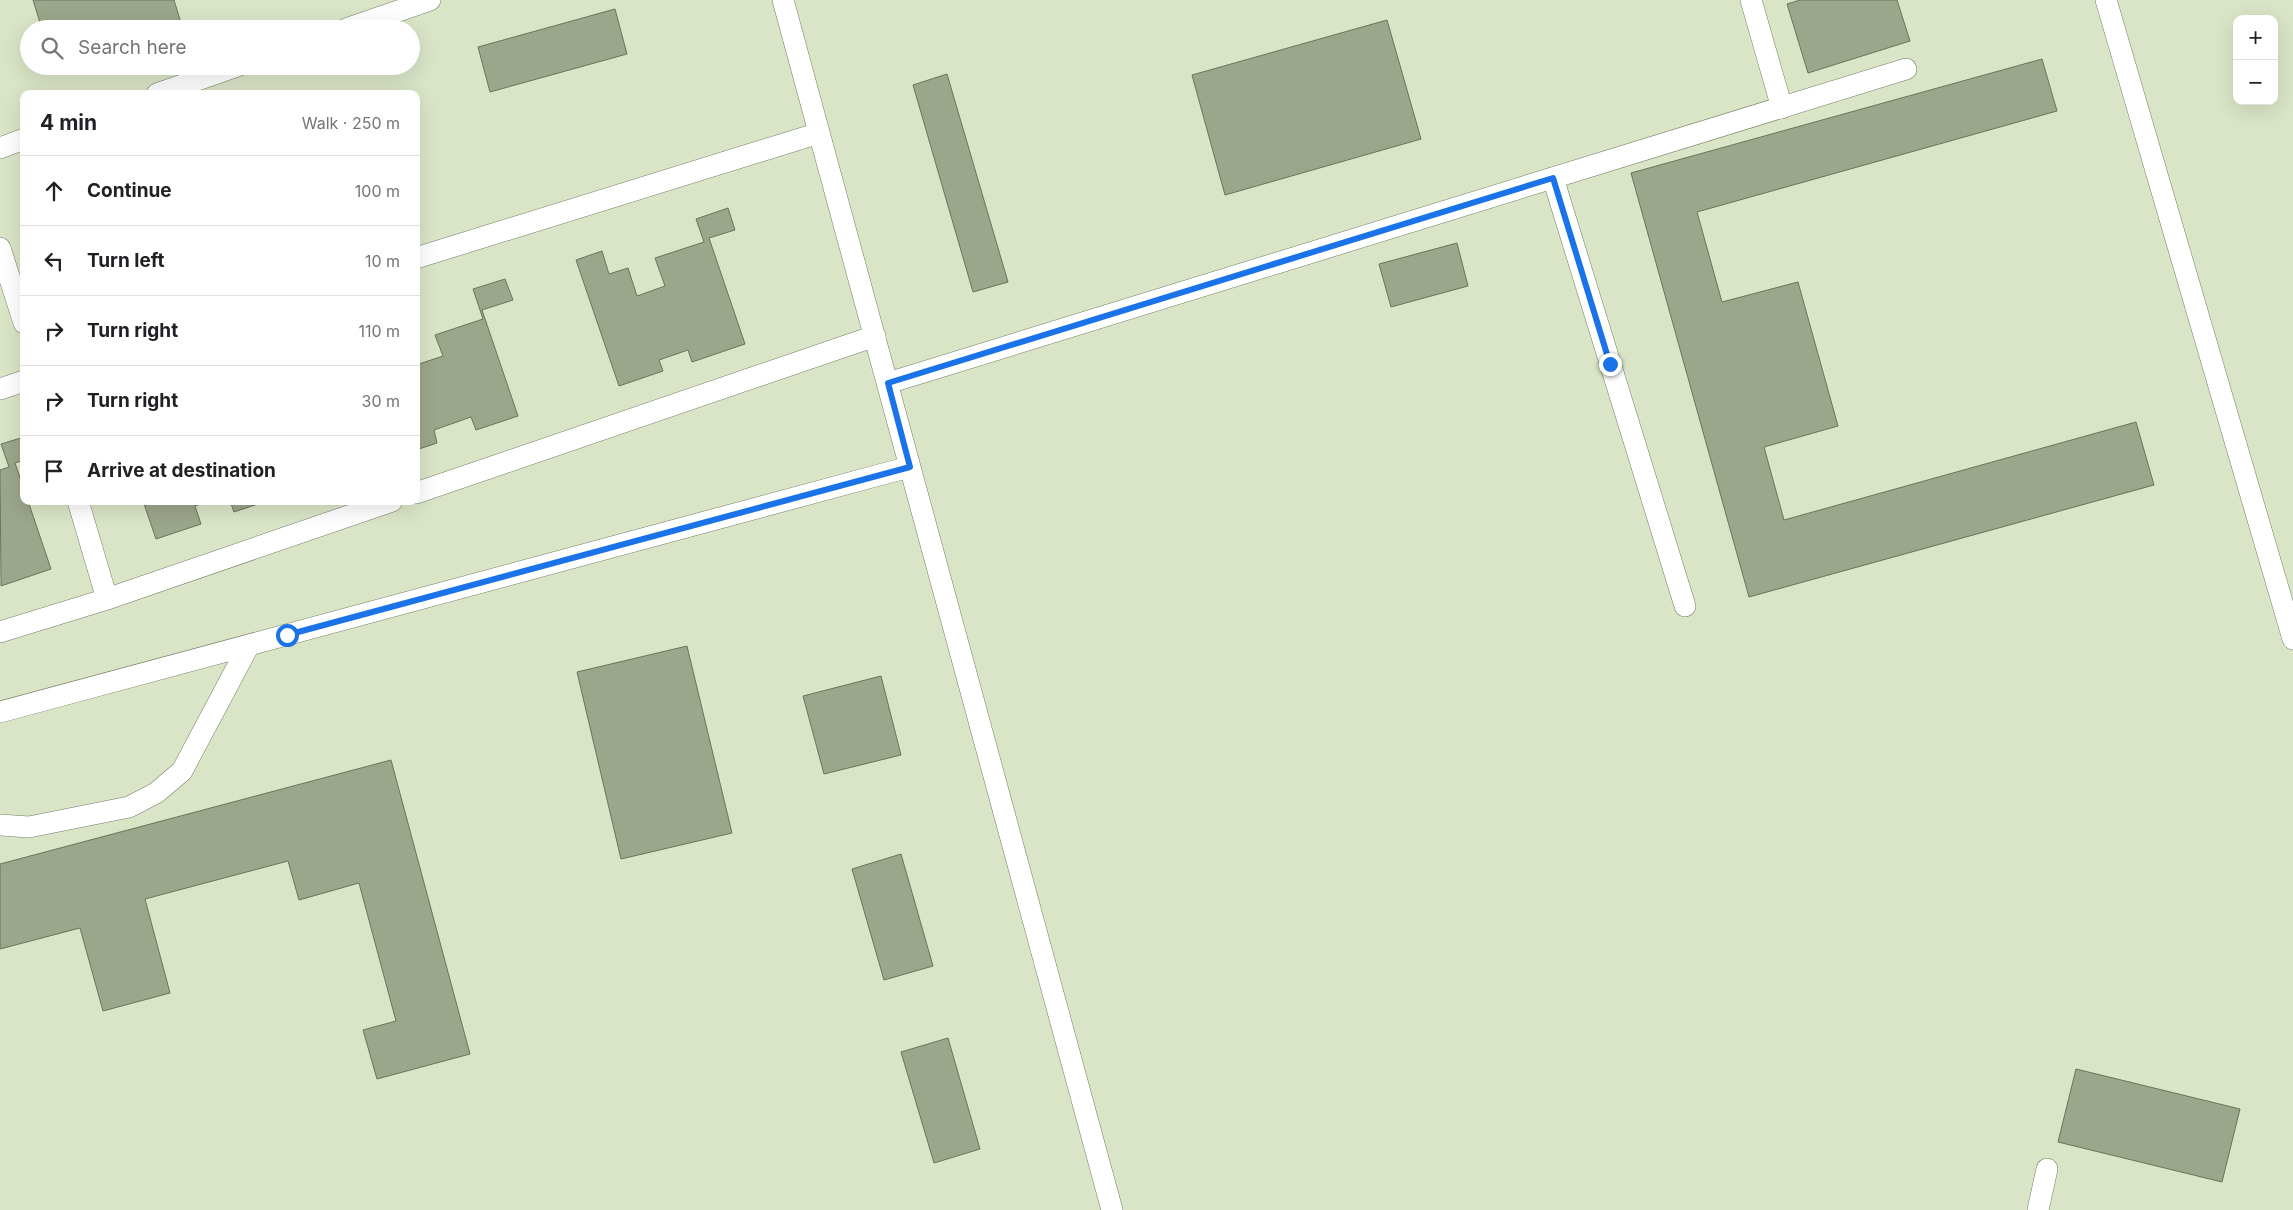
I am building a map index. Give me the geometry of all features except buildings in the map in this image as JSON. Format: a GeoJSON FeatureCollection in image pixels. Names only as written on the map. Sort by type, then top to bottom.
{"type":"FeatureCollection","features":[{"type":"Feature","properties":{"kind":"lane"},"geometry":{"type":"LineString","coordinates":[[372,20],[430,0]]}},
{"type":"Feature","properties":{"kind":"lane"},"geometry":{"type":"LineString","coordinates":[[783,0],[1112,1210]]}},
{"type":"Feature","properties":{"kind":"lane"},"geometry":{"type":"LineString","coordinates":[[1751,0],[1782,108]]}},
{"type":"Feature","properties":{"kind":"lane"},"geometry":{"type":"LineString","coordinates":[[2106,0],[2293,639]]}},
{"type":"Feature","properties":{"kind":"lane"},"geometry":{"type":"LineString","coordinates":[[888,383],[1906,69]]}},
{"type":"Feature","properties":{"kind":"lane"},"geometry":{"type":"LineString","coordinates":[[168,90],[211,75]]}},
{"type":"Feature","properties":{"kind":"lane"},"geometry":{"type":"LineString","coordinates":[[420,257],[819,133]]}},
{"type":"Feature","properties":{"kind":"lane"},"geometry":{"type":"LineString","coordinates":[[0,148],[20,140]]}},
{"type":"Feature","properties":{"kind":"lane"},"geometry":{"type":"LineString","coordinates":[[1553,178],[1685,606]]}},
{"type":"Feature","properties":{"kind":"lane"},"geometry":{"type":"LineString","coordinates":[[0,248],[20,310]]}},
{"type":"Feature","properties":{"kind":"lane"},"geometry":{"type":"LineString","coordinates":[[420,492],[875,336]]}},
{"type":"Feature","properties":{"kind":"lane"},"geometry":{"type":"LineString","coordinates":[[0,389],[20,382]]}},
{"type":"Feature","properties":{"kind":"lane"},"geometry":{"type":"LineString","coordinates":[[0,712],[910,467]]}},
{"type":"Feature","properties":{"kind":"lane"},"geometry":{"type":"LineString","coordinates":[[79,505],[107,599]]}},
{"type":"Feature","properties":{"kind":"lane"},"geometry":{"type":"LineString","coordinates":[[0,632],[107,599],[380,505]]}},
{"type":"Feature","properties":{"kind":"lane"},"geometry":{"type":"LineString","coordinates":[[0,825],[29,827],[128,807],[156,793],[182,771],[249,645]]}},
{"type":"Feature","properties":{"kind":"lane"},"geometry":{"type":"LineString","coordinates":[[2038,1210],[2047,1169]]}},
{"type":"Feature","properties":{"kind":"route"},"geometry":{"type":"LineString","coordinates":[[287,635],[910,467],[888,383],[1553,178],[1610,364]]}}]}
